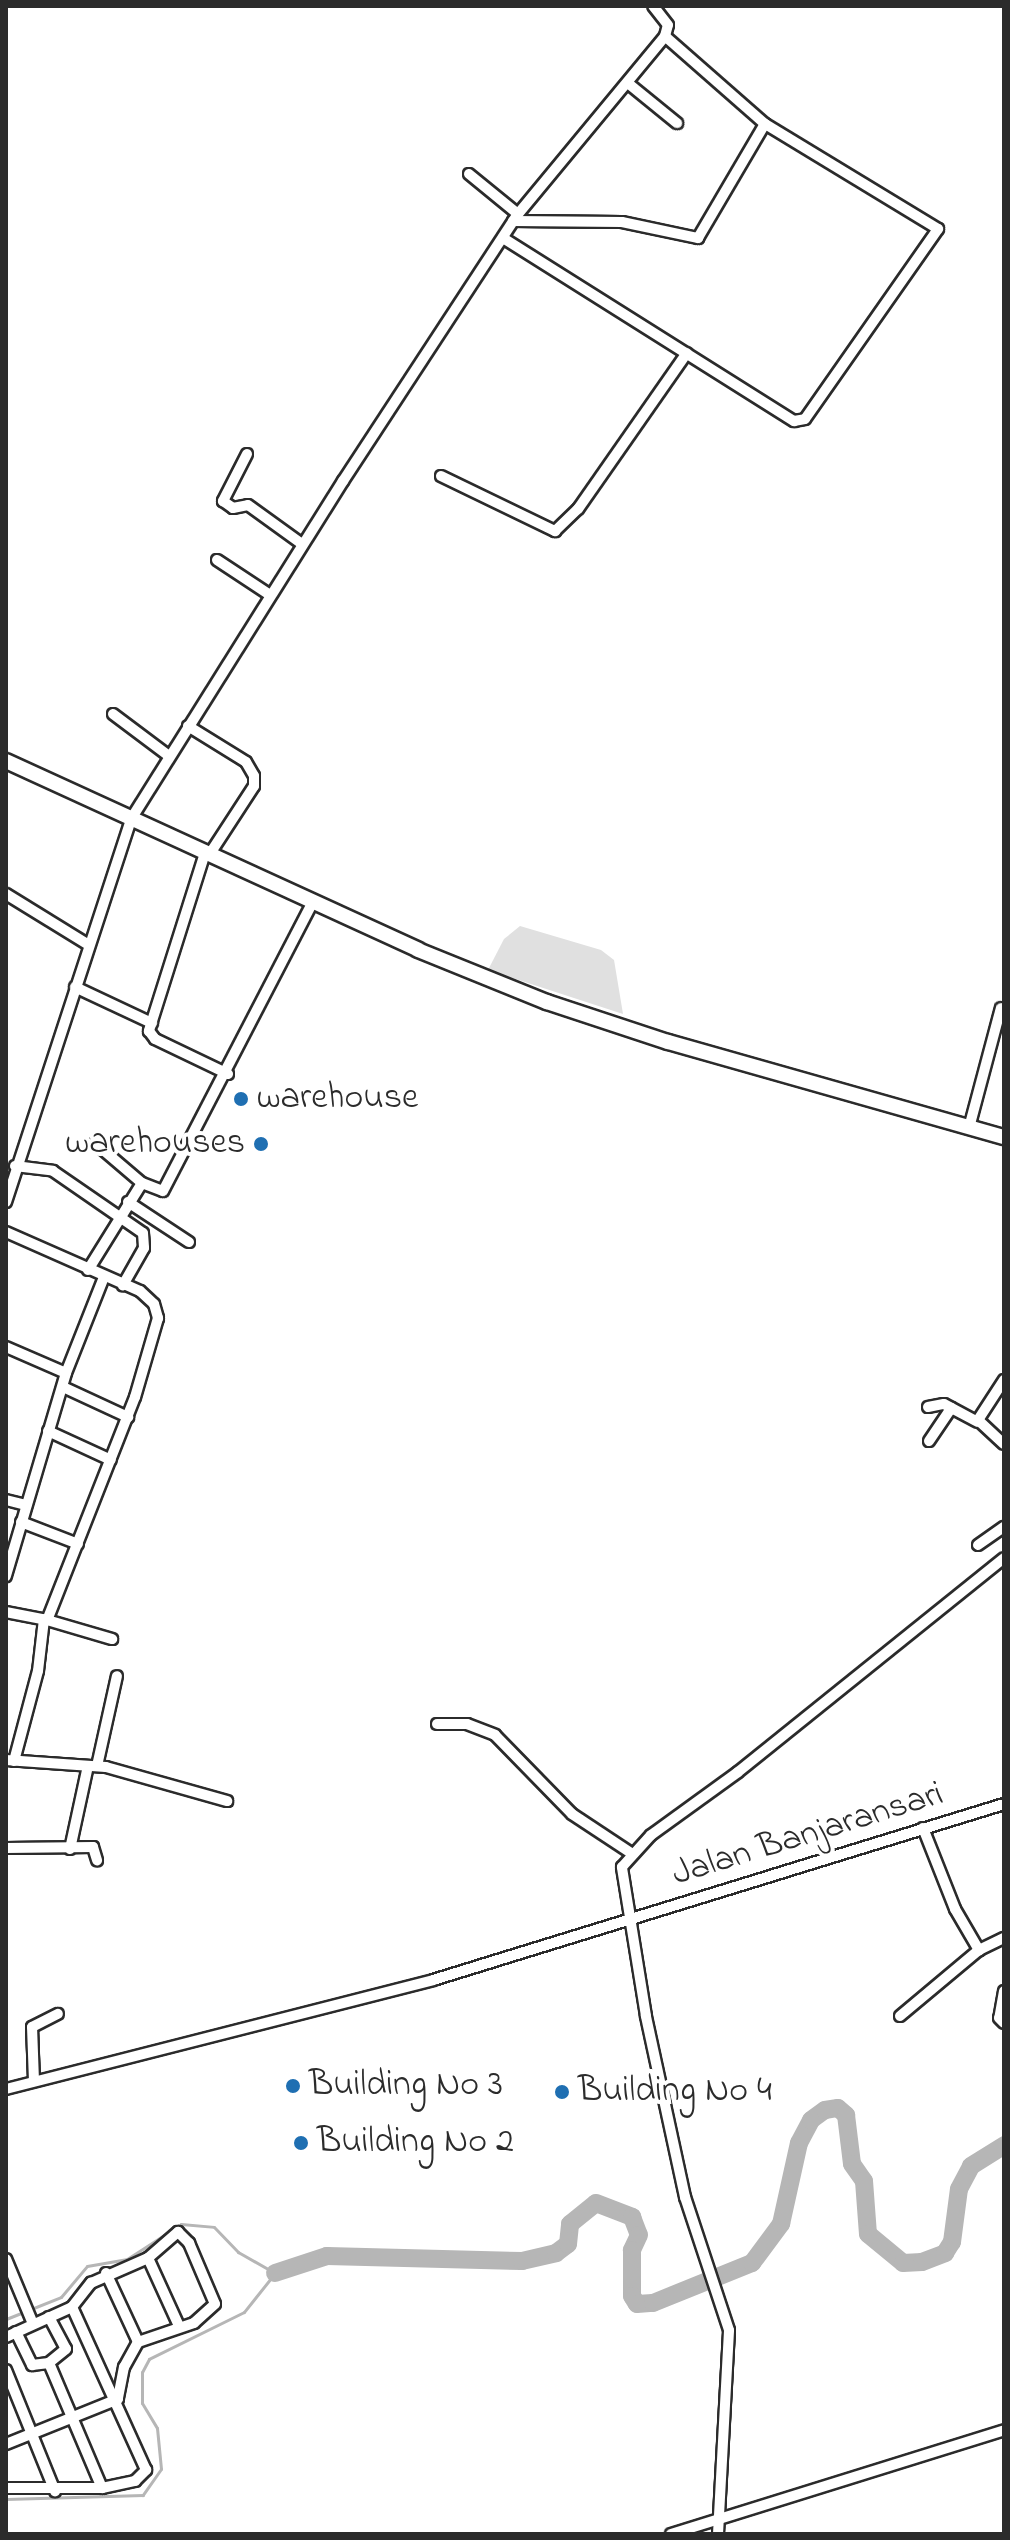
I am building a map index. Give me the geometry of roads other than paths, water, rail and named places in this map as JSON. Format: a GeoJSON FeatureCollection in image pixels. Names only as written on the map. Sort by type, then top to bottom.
{"type":"FeatureCollection","features":[{"type":"Feature","properties":{"kind":"main road"},"geometry":{"type":"LineString","coordinates":[[6,761],[313,902],[547,1002],[668,1042],[1004,1137]]}},
{"type":"Feature","properties":{"kind":"street"},"geometry":{"type":"LineString","coordinates":[[6,1202],[15,1166],[131,819],[302,544],[515,218],[629,84],[665,36],[668,25],[653,6]]}},
{"type":"Feature","properties":{"kind":"street"},"geometry":{"type":"LineString","coordinates":[[503,238],[801,422],[937,233],[930,223],[765,124],[665,36]]}},
{"type":"Feature","properties":{"kind":"street"},"geometry":{"type":"LineString","coordinates":[[629,84],[677,123]]}},
{"type":"Feature","properties":{"kind":"street"},"geometry":{"type":"LineString","coordinates":[[469,174],[515,218],[622,222],[698,238],[765,124]]}},
{"type":"Feature","properties":{"kind":"street"},"geometry":{"type":"LineString","coordinates":[[441,476],[555,531],[578,509],[635,433],[687,353]]}},
{"type":"Feature","properties":{"kind":"street"},"geometry":{"type":"LineString","coordinates":[[247,454],[223,501],[233,508],[248,505],[302,544]]}},
{"type":"Feature","properties":{"kind":"street"},"geometry":{"type":"LineString","coordinates":[[217,560],[270,595]]}},
{"type":"Feature","properties":{"kind":"street"},"geometry":{"type":"LineString","coordinates":[[113,714],[169,756]]}},
{"type":"Feature","properties":{"kind":"street"},"geometry":{"type":"LineString","coordinates":[[188,726],[246,762],[254,776],[254,786],[207,854],[149,1031],[155,1039],[228,1074]]}},
{"type":"Feature","properties":{"kind":"street"},"geometry":{"type":"LineString","coordinates":[[6,894],[89,945]]}},
{"type":"Feature","properties":{"kind":"street"},"geometry":{"type":"LineString","coordinates":[[95,1143],[142,1183],[163,1191],[228,1074],[313,902]]}},
{"type":"Feature","properties":{"kind":"street"},"geometry":{"type":"LineString","coordinates":[[75,987],[152,1023]]}},
{"type":"Feature","properties":{"kind":"street"},"geometry":{"type":"LineString","coordinates":[[969,1128],[1001,1008]]}},
{"type":"Feature","properties":{"kind":"street"},"geometry":{"type":"LineString","coordinates":[[15,1166],[53,1171],[120,1213],[146,1242],[123,1285]]}},
{"type":"Feature","properties":{"kind":"street"},"geometry":{"type":"LineString","coordinates":[[88,1270],[120,1213],[142,1183]]}},
{"type":"Feature","properties":{"kind":"street"},"geometry":{"type":"LineString","coordinates":[[128,1202],[189,1242]]}},
{"type":"Feature","properties":{"kind":"street"},"geometry":{"type":"LineString","coordinates":[[6,1232],[149,1298],[158,1318],[128,1417],[45,1619],[38,1671],[10,1760],[93,1766],[227,1801]]}},
{"type":"Feature","properties":{"kind":"street"},"geometry":{"type":"LineString","coordinates":[[6,1576],[66,1373],[104,1277]]}},
{"type":"Feature","properties":{"kind":"street"},"geometry":{"type":"LineString","coordinates":[[6,1347],[66,1373]]}},
{"type":"Feature","properties":{"kind":"street"},"geometry":{"type":"LineString","coordinates":[[978,1422],[1004,1380]]}},
{"type":"Feature","properties":{"kind":"street"},"geometry":{"type":"LineString","coordinates":[[63,1387],[128,1417]]}},
{"type":"Feature","properties":{"kind":"street"},"geometry":{"type":"LineString","coordinates":[[928,1407],[939,1403],[951,1408],[978,1422],[1004,1444]]}},
{"type":"Feature","properties":{"kind":"street"},"geometry":{"type":"LineString","coordinates":[[929,1441],[951,1408]]}},
{"type":"Feature","properties":{"kind":"street"},"geometry":{"type":"LineString","coordinates":[[48,1431],[111,1460]]}},
{"type":"Feature","properties":{"kind":"street"},"geometry":{"type":"LineString","coordinates":[[6,1500],[26,1505]]}},
{"type":"Feature","properties":{"kind":"street"},"geometry":{"type":"LineString","coordinates":[[21,1522],[78,1544]]}},
{"type":"Feature","properties":{"kind":"street"},"geometry":{"type":"LineString","coordinates":[[978,1545],[1004,1527]]}},
{"type":"Feature","properties":{"kind":"street"},"geometry":{"type":"LineString","coordinates":[[718,2534],[730,2348],[726,2316],[685,2197],[621,1875],[631,1853],[1004,1558]]}},
{"type":"Feature","properties":{"kind":"street"},"geometry":{"type":"LineString","coordinates":[[6,1612],[45,1619],[112,1639]]}},
{"type":"Feature","properties":{"kind":"street"},"geometry":{"type":"LineString","coordinates":[[70,1849],[117,1676]]}},
{"type":"Feature","properties":{"kind":"street"},"geometry":{"type":"LineString","coordinates":[[437,1724],[467,1724],[495,1735],[572,1814],[631,1853]]}},
{"type":"Feature","properties":{"kind":"street","name":"Jalan Banjaransari"},"geometry":{"type":"LineString","coordinates":[[6,2089],[433,1980],[1004,1804]]}},
{"type":"Feature","properties":{"kind":"street"},"geometry":{"type":"LineString","coordinates":[[923,1828],[955,1909],[979,1950]]}},
{"type":"Feature","properties":{"kind":"street"},"geometry":{"type":"LineString","coordinates":[[6,1848],[94,1847],[97,1860]]}},
{"type":"Feature","properties":{"kind":"street"},"geometry":{"type":"LineString","coordinates":[[900,2016],[979,1950],[1004,1938]]}},
{"type":"Feature","properties":{"kind":"street"},"geometry":{"type":"LineString","coordinates":[[1004,1991],[999,2018],[1004,2023]]}},
{"type":"Feature","properties":{"kind":"street"},"geometry":{"type":"LineString","coordinates":[[34,2081],[32,2027],[58,2014]]}},
{"type":"Feature","properties":{"kind":"street"},"geometry":{"type":"LineString","coordinates":[[49,2317],[66,2349],[49,2363],[32,2365],[11,2334],[33,2324],[49,2317],[72,2307],[91,2283],[106,2273],[148,2258],[178,2232],[196,2257],[214,2308],[138,2342],[124,2367],[118,2399]]}},
{"type":"Feature","properties":{"kind":"street"},"geometry":{"type":"LineString","coordinates":[[148,2258],[179,2326]]}},
{"type":"Feature","properties":{"kind":"street"},"geometry":{"type":"LineString","coordinates":[[6,2259],[33,2324]]}},
{"type":"Feature","properties":{"kind":"street"},"geometry":{"type":"LineString","coordinates":[[106,2273],[138,2342]]}},
{"type":"Feature","properties":{"kind":"street"},"geometry":{"type":"LineString","coordinates":[[6,2487],[55,2491],[102,2488],[135,2481],[146,2470],[118,2399],[72,2307]]}},
{"type":"Feature","properties":{"kind":"street"},"geometry":{"type":"LineString","coordinates":[[49,2363],[102,2488]]}},
{"type":"Feature","properties":{"kind":"street"},"geometry":{"type":"LineString","coordinates":[[6,2370],[55,2491]]}},
{"type":"Feature","properties":{"kind":"street"},"geometry":{"type":"LineString","coordinates":[[6,2444],[118,2399]]}},
{"type":"Feature","properties":{"kind":"street"},"geometry":{"type":"LineString","coordinates":[[671,2534],[1004,2430]]}},
{"type":"Feature","properties":{"kind":"waterway"},"geometry":{"type":"LineString","coordinates":[[275,2273],[327,2256],[522,2261],[556,2253],[568,2244],[570,2224],[596,2203],[632,2217],[639,2235],[632,2250],[632,2296],[637,2304],[653,2303],[752,2263],[781,2224],[799,2143],[811,2120],[825,2110],[838,2108],[846,2115],[852,2164],[864,2181],[868,2234],[903,2263],[922,2262],[945,2253],[952,2242],[959,2189],[971,2166],[1004,2145]]}},
{"type":"Feature","properties":{"kind":"waterway"},"geometry":{"type":"LineString","coordinates":[[6,2319],[61,2297],[87,2266],[127,2259],[181,2224],[214,2227],[238,2252],[275,2273],[244,2312],[149,2359],[142,2372],[142,2403],[157,2428],[161,2469],[143,2495],[6,2499]]}},
{"type":"Feature","properties":{"kind":"place","name":"warehouse"},"geometry":{"type":"Point","coordinates":[241,1099]}},
{"type":"Feature","properties":{"kind":"place","name":"warehouses"},"geometry":{"type":"Point","coordinates":[261,1144]}},
{"type":"Feature","properties":{"kind":"place","name":"Building No 3"},"geometry":{"type":"Point","coordinates":[293,2086]}},
{"type":"Feature","properties":{"kind":"place","name":"Building No 4"},"geometry":{"type":"Point","coordinates":[562,2092]}},
{"type":"Feature","properties":{"kind":"place","name":"Building No 2"},"geometry":{"type":"Point","coordinates":[301,2143]}}]}
